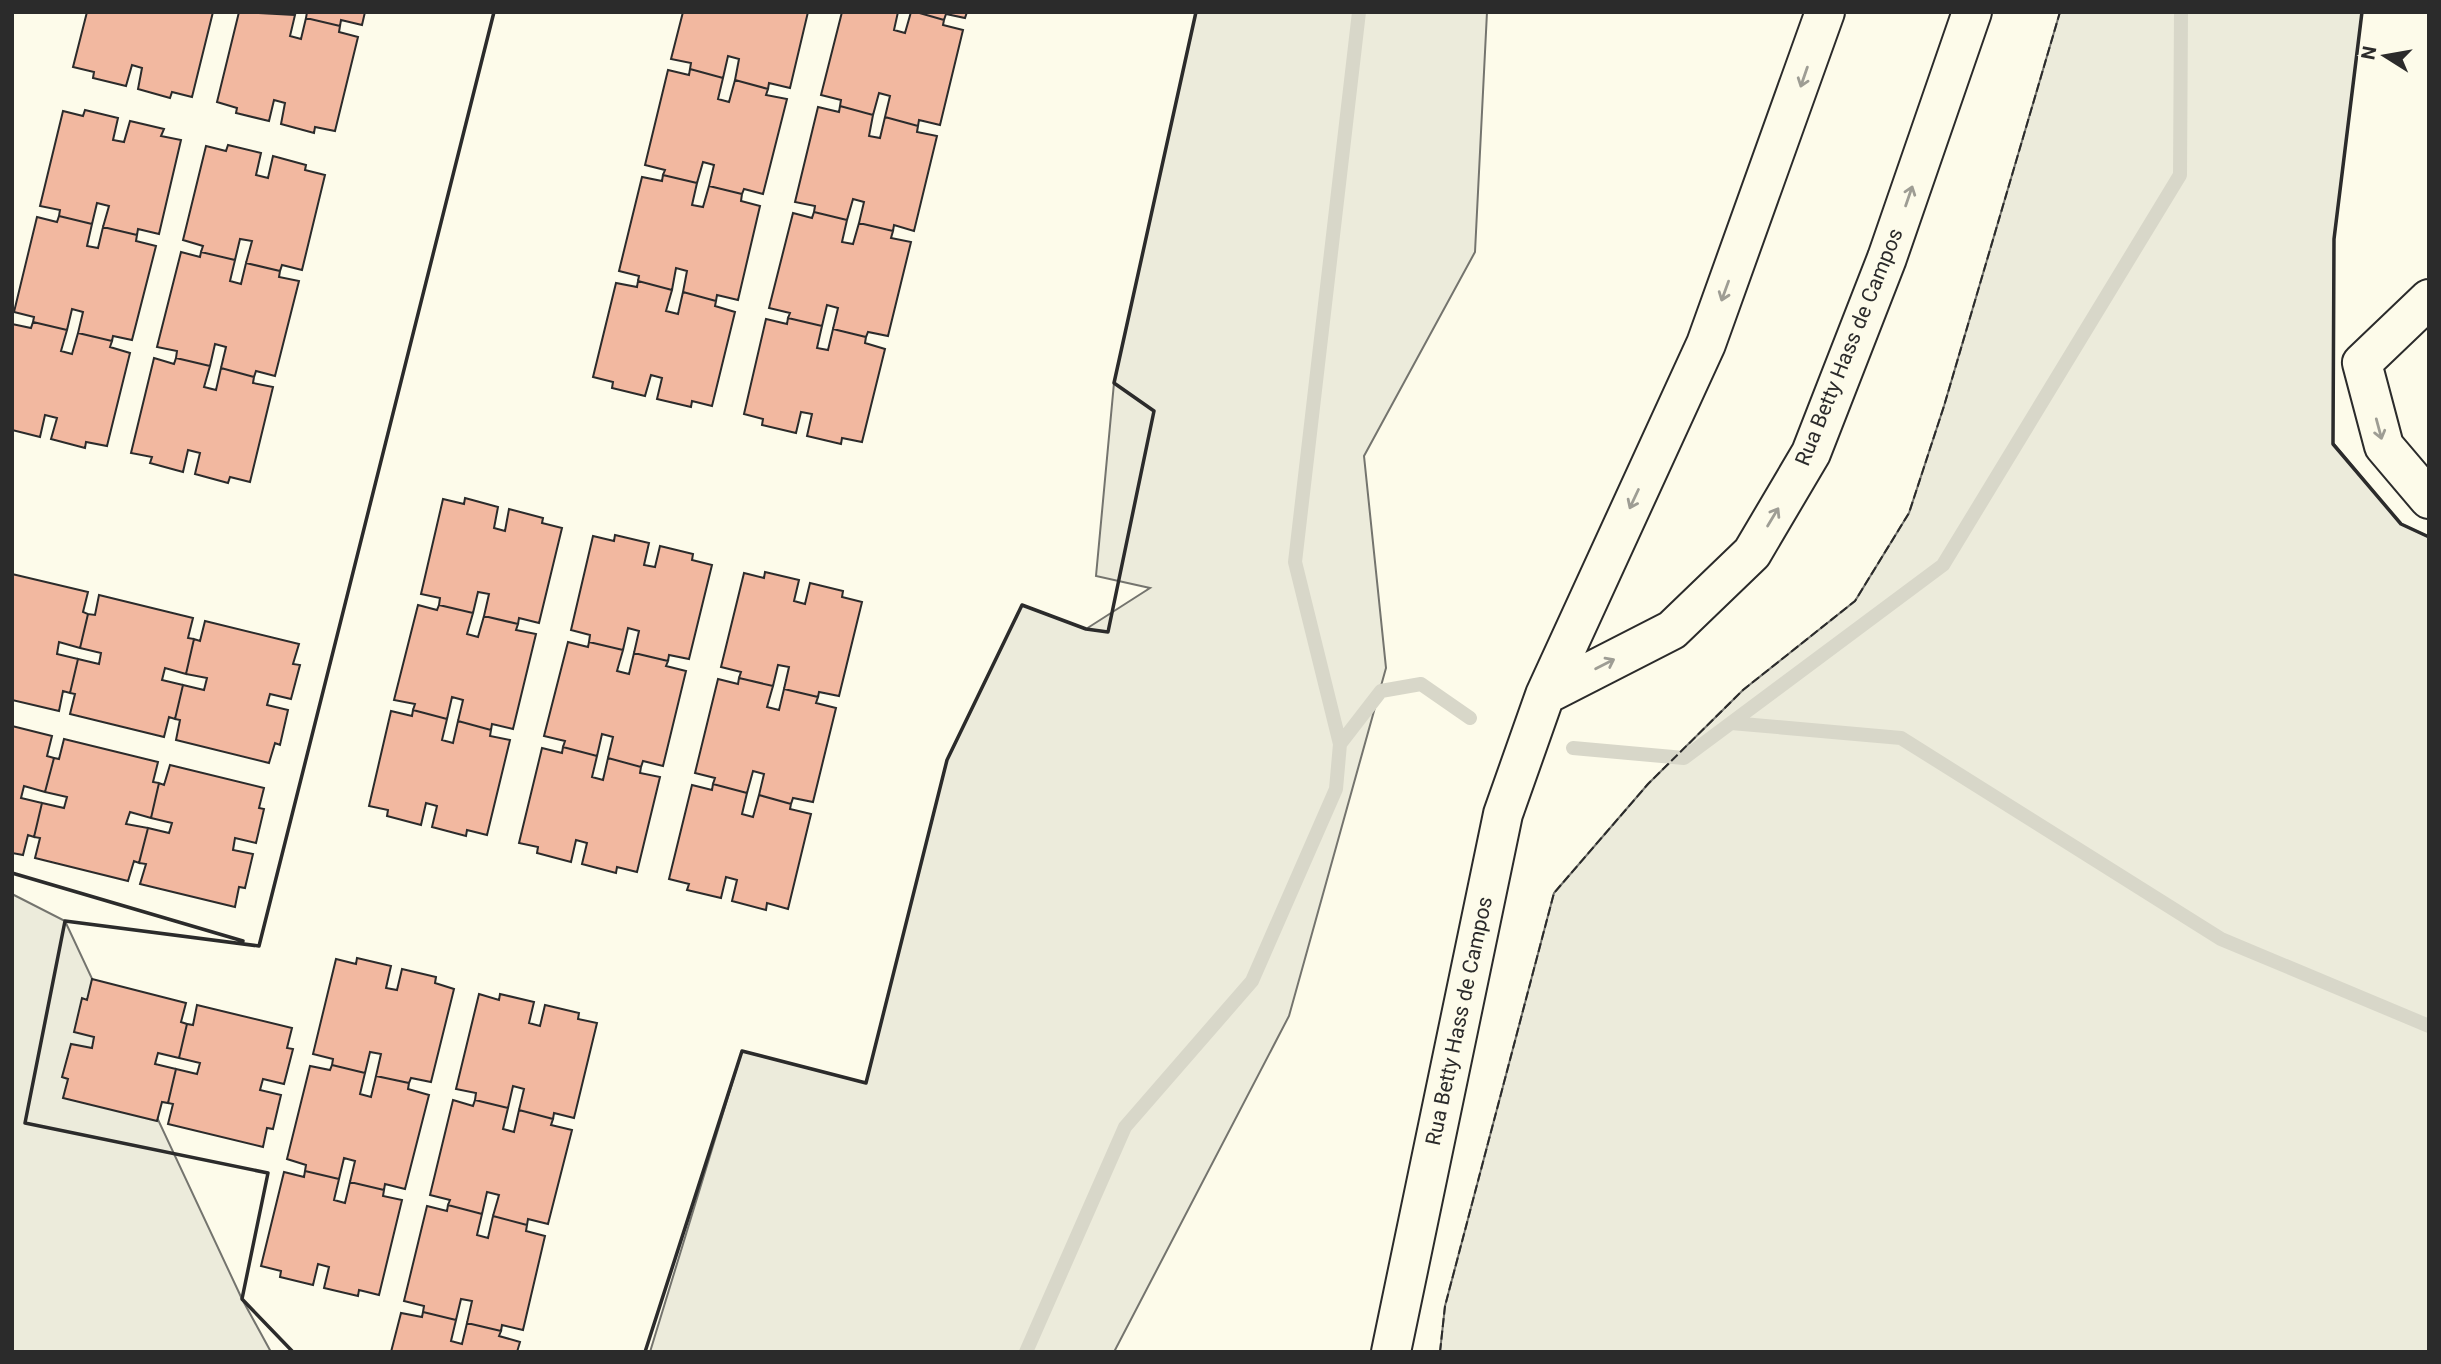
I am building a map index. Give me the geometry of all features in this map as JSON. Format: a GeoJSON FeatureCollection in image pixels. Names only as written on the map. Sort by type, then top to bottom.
{"type":"FeatureCollection","features":[{"type":"Feature","properties":{"kind":"street","name":"Rua Betty Hass de Campos"},"geometry":{"type":"LineString","coordinates":[[1391,1352],[1503,814],[1545,695],[1706,344],[1825,12]]}},
{"type":"Feature","properties":{"kind":"street","name":"Rua Betty Hass de Campos"},"geometry":{"type":"LineString","coordinates":[[1545,695],[1672,630],[1752,553],[1811,453],[1887,258],[1972,12]]}},
{"type":"Feature","properties":{"kind":"street"},"geometry":{"type":"LineString","coordinates":[[2429,299],[2362,363],[2384,446],[2429,499]]}},
{"type":"Feature","properties":{"kind":"shaded area"},"geometry":{"type":"Polygon","coordinates":[[[1196,12],[1487,12],[1475,252],[1364,456],[1386,668],[1289,1016],[1114,1352],[650,1352],[742,1051],[866,1083],[947,760],[1022,605],[1086,629],[1150,588],[1096,576],[1114,383],[1196,12]]]}},
{"type":"Feature","properties":{"kind":"shaded area"},"geometry":{"type":"Polygon","coordinates":[[[2060,12],[2362,12],[2334,239],[2333,443],[2401,524],[2429,537],[2429,1352],[1440,1352],[1445,1306],[1554,893],[1648,784],[1743,690],[1855,601],[1909,513],[1944,406],[2060,12]]]}},
{"type":"Feature","properties":{"kind":"shaded area"},"geometry":{"type":"Polygon","coordinates":[[[12,894],[65,921],[242,1299],[271,1352],[12,1352],[12,894]]]}},
{"type":"Feature","properties":{"kind":"building"},"geometry":{"type":"Polygon","coordinates":[[[87,12],[213,12],[192,97],[172,92],[170,98],[138,89],[142,68],[132,65],[126,86],[93,78],[94,72],[73,67],[87,12]]]}},
{"type":"Feature","properties":{"kind":"building"},"geometry":{"type":"Polygon","coordinates":[[[239,12],[295,15],[290,36],[301,39],[306,18],[340,26],[339,32],[358,37],[335,131],[315,127],[314,133],[281,124],[285,103],[274,100],[269,121],[236,113],[237,108],[217,102],[239,12]]]}},
{"type":"Feature","properties":{"kind":"building"},"geometry":{"type":"Polygon","coordinates":[[[307,12],[365,12],[362,25],[341,20],[340,26],[306,18],[307,12]]]}},
{"type":"Feature","properties":{"kind":"building"},"geometry":{"type":"Polygon","coordinates":[[[683,12],[808,12],[790,88],[769,83],[768,89],[735,80],[739,59],[728,56],[723,78],[690,69],[691,63],[671,59],[683,12]]]}},
{"type":"Feature","properties":{"kind":"building"},"geometry":{"type":"Polygon","coordinates":[[[842,12],[898,12],[894,30],[905,33],[911,12],[944,20],[943,25],[963,30],[940,125],[919,120],[918,126],[885,117],[890,96],[879,93],[873,115],[840,106],[841,100],[821,95],[842,12]]]}},
{"type":"Feature","properties":{"kind":"building"},"geometry":{"type":"Polygon","coordinates":[[[916,12],[967,12],[965,18],[946,14],[944,20],[916,12]]]}},
{"type":"Feature","properties":{"kind":"building"},"geometry":{"type":"Polygon","coordinates":[[[690,69],[723,78],[718,99],[729,102],[735,80],[768,89],[766,95],[787,99],[763,194],[744,189],[742,194],[709,186],[714,165],[703,162],[697,183],[663,175],[665,170],[645,165],[668,70],[689,75],[690,69]]]}},
{"type":"Feature","properties":{"kind":"building"},"geometry":{"type":"Polygon","coordinates":[[[840,106],[873,115],[869,136],[880,138],[885,117],[918,126],[917,132],[937,136],[914,231],[894,225],[893,231],[859,223],[864,202],[853,199],[847,220],[814,212],[815,206],[795,202],[818,107],[839,112],[840,106]]]}},
{"type":"Feature","properties":{"kind":"building"},"geometry":{"type":"Polygon","coordinates":[[[85,110],[118,118],[113,140],[124,142],[130,121],[164,129],[161,136],[181,140],[159,234],[138,229],[137,235],[103,227],[109,206],[97,203],[92,224],[59,216],[60,210],[40,206],[63,111],[83,116],[85,110]]]}},
{"type":"Feature","properties":{"kind":"building"},"geometry":{"type":"Polygon","coordinates":[[[228,145],[261,153],[256,175],[268,178],[273,156],[306,165],[305,170],[325,175],[302,270],[282,265],[280,271],[246,263],[252,241],[240,239],[235,260],[201,252],[203,246],[183,240],[206,146],[226,151],[228,145]]]}},
{"type":"Feature","properties":{"kind":"building"},"geometry":{"type":"Polygon","coordinates":[[[663,175],[697,183],[692,205],[703,207],[709,186],[742,194],[741,201],[760,206],[738,300],[717,295],[716,301],[683,292],[687,271],[676,268],[672,290],[638,281],[639,276],[619,271],[642,177],[662,181],[663,175]]]}},
{"type":"Feature","properties":{"kind":"building"},"geometry":{"type":"Polygon","coordinates":[[[814,212],[847,220],[842,242],[853,244],[859,223],[893,231],[891,238],[911,242],[888,336],[868,332],[866,337],[833,329],[838,308],[827,305],[822,326],[788,318],[790,313],[769,308],[793,213],[812,218],[814,212]]]}},
{"type":"Feature","properties":{"kind":"building"},"geometry":{"type":"Polygon","coordinates":[[[59,216],[92,224],[87,246],[98,248],[103,227],[137,235],[136,241],[156,246],[132,340],[113,336],[112,341],[78,333],[83,312],[72,309],[67,330],[33,322],[34,317],[14,312],[37,217],[57,222],[59,216]]]}},
{"type":"Feature","properties":{"kind":"building"},"geometry":{"type":"Polygon","coordinates":[[[181,252],[200,257],[201,252],[235,260],[230,281],[241,284],[246,263],[280,271],[279,277],[299,281],[275,376],[256,371],[254,377],[221,368],[226,347],[215,344],[210,366],[176,358],[177,351],[157,347],[181,252]]]}},
{"type":"Feature","properties":{"kind":"building"},"geometry":{"type":"Polygon","coordinates":[[[638,281],[672,290],[666,311],[678,314],[683,292],[716,301],[715,306],[735,312],[712,406],[692,401],[691,407],[657,399],[662,378],[651,375],[645,396],[612,388],[613,382],[593,377],[616,283],[637,287],[638,281]]]}},
{"type":"Feature","properties":{"kind":"building"},"geometry":{"type":"Polygon","coordinates":[[[788,318],[822,326],[817,348],[828,350],[833,329],[866,337],[865,343],[885,349],[862,442],[842,438],[841,444],[807,436],[812,414],[801,412],[796,433],[762,425],[763,419],[744,414],[766,319],[787,324],[788,318]]]}},
{"type":"Feature","properties":{"kind":"building"},"geometry":{"type":"Polygon","coordinates":[[[33,322],[67,330],[61,351],[72,354],[78,333],[112,341],[110,347],[130,353],[107,446],[86,442],[85,448],[51,439],[57,418],[45,415],[40,437],[12,430],[12,324],[31,328],[33,322]]]}},
{"type":"Feature","properties":{"kind":"building"},"geometry":{"type":"Polygon","coordinates":[[[154,358],[174,364],[176,358],[210,366],[204,387],[216,390],[221,368],[254,377],[253,383],[273,387],[250,482],[230,477],[228,483],[195,474],[200,453],[188,450],[183,472],[150,463],[152,457],[131,453],[154,358]]]}},
{"type":"Feature","properties":{"kind":"building"},"geometry":{"type":"Polygon","coordinates":[[[465,498],[498,507],[494,528],[505,531],[509,509],[543,518],[542,523],[562,528],[539,623],[519,618],[518,624],[484,616],[489,594],[478,592],[473,613],[439,605],[440,598],[421,594],[443,499],[464,504],[465,498]]]}},
{"type":"Feature","properties":{"kind":"building"},"geometry":{"type":"Polygon","coordinates":[[[615,535],[649,543],[644,565],[655,567],[660,546],[693,554],[692,560],[712,565],[689,659],[669,655],[668,661],[634,653],[639,631],[628,628],[623,650],[589,642],[590,635],[571,630],[593,536],[614,541],[615,535]]]}},
{"type":"Feature","properties":{"kind":"building"},"geometry":{"type":"Polygon","coordinates":[[[765,572],[799,580],[794,601],[805,604],[810,583],[843,591],[842,597],[862,602],[839,696],[819,692],[818,697],[784,689],[789,667],[778,665],[773,686],[739,678],[741,672],[721,667],[744,573],[764,578],[765,572]]]}},
{"type":"Feature","properties":{"kind":"building"},"geometry":{"type":"Polygon","coordinates":[[[12,574],[88,592],[83,612],[88,614],[80,648],[59,642],[57,654],[78,659],[70,693],[63,691],[59,711],[12,700],[12,574]]]}},
{"type":"Feature","properties":{"kind":"building"},"geometry":{"type":"Polygon","coordinates":[[[99,595],[193,618],[188,638],[194,639],[186,674],[165,668],[162,680],[183,685],[175,719],[169,717],[164,737],[70,714],[75,694],[70,693],[78,659],[99,664],[101,653],[80,648],[88,614],[95,615],[99,595]]]}},
{"type":"Feature","properties":{"kind":"building"},"geometry":{"type":"Polygon","coordinates":[[[418,605],[437,610],[439,605],[473,613],[467,634],[478,637],[484,616],[518,624],[516,630],[536,634],[513,729],[492,724],[491,730],[458,721],[463,700],[452,697],[447,719],[413,710],[415,704],[394,700],[418,605]]]}},
{"type":"Feature","properties":{"kind":"building"},"geometry":{"type":"Polygon","coordinates":[[[205,621],[299,644],[293,664],[300,665],[291,699],[270,694],[267,705],[288,710],[280,745],[275,743],[269,763],[176,740],[180,720],[175,719],[183,685],[204,690],[207,678],[186,674],[194,639],[200,641],[205,621]]]}},
{"type":"Feature","properties":{"kind":"building"},"geometry":{"type":"Polygon","coordinates":[[[568,642],[588,647],[589,642],[623,650],[617,671],[629,674],[634,653],[668,661],[666,666],[686,671],[663,766],[643,761],[641,767],[608,758],[613,737],[602,734],[597,756],[563,747],[565,741],[544,736],[568,642]]]}},
{"type":"Feature","properties":{"kind":"building"},"geometry":{"type":"Polygon","coordinates":[[[739,678],[773,686],[767,707],[779,710],[784,689],[818,697],[816,703],[836,708],[813,802],[793,798],[791,804],[759,795],[764,774],[753,771],[747,793],[713,784],[715,778],[695,773],[718,679],[738,684],[739,678]]]}},
{"type":"Feature","properties":{"kind":"building"},"geometry":{"type":"Polygon","coordinates":[[[413,710],[447,719],[442,740],[453,743],[458,721],[491,730],[490,736],[510,740],[487,835],[467,830],[466,836],[432,827],[437,806],[426,803],[421,825],[387,816],[388,810],[369,806],[391,711],[412,716],[413,710]]]}},
{"type":"Feature","properties":{"kind":"building"},"geometry":{"type":"Polygon","coordinates":[[[12,726],[52,736],[47,756],[54,758],[45,792],[24,786],[21,798],[42,803],[34,837],[28,835],[23,855],[12,853],[12,726]]]}},
{"type":"Feature","properties":{"kind":"building"},"geometry":{"type":"Polygon","coordinates":[[[64,739],[158,762],[153,782],[159,783],[151,818],[130,812],[126,824],[148,828],[139,863],[134,861],[128,881],[35,858],[40,838],[34,837],[42,803],[64,808],[67,797],[45,792],[54,758],[59,759],[64,739]]]}},
{"type":"Feature","properties":{"kind":"building"},"geometry":{"type":"Polygon","coordinates":[[[563,747],[597,756],[592,777],[603,780],[608,758],[641,767],[640,773],[660,777],[637,872],[617,867],[616,873],[582,864],[587,843],[576,840],[571,862],[537,853],[538,847],[519,843],[542,748],[562,753],[563,747]]]}},
{"type":"Feature","properties":{"kind":"building"},"geometry":{"type":"Polygon","coordinates":[[[170,765],[264,788],[259,808],[264,809],[256,843],[235,838],[233,850],[253,854],[245,888],[239,887],[235,907],[140,884],[146,864],[139,863],[148,828],[169,833],[172,823],[151,818],[159,783],[164,785],[170,765]]]}},
{"type":"Feature","properties":{"kind":"building"},"geometry":{"type":"Polygon","coordinates":[[[713,784],[747,793],[742,814],[753,817],[759,795],[791,804],[790,809],[811,814],[788,909],[767,903],[766,910],[732,901],[737,880],[726,877],[721,898],[687,890],[689,884],[669,879],[692,785],[712,790],[713,784]]]}},
{"type":"Feature","properties":{"kind":"building"},"geometry":{"type":"Polygon","coordinates":[[[357,958],[391,966],[386,988],[397,990],[402,969],[436,977],[435,983],[454,989],[431,1082],[411,1078],[409,1083],[376,1076],[381,1054],[370,1052],[365,1073],[332,1065],[333,1059],[313,1054],[336,959],[356,964],[357,958]]]}},
{"type":"Feature","properties":{"kind":"building"},"geometry":{"type":"Polygon","coordinates":[[[92,979],[186,1003],[181,1022],[187,1024],[179,1058],[158,1053],[155,1064],[176,1069],[168,1103],[162,1102],[157,1121],[63,1098],[68,1079],[62,1077],[71,1044],[92,1048],[94,1037],[74,1032],[82,998],[87,1000],[92,979]]]}},
{"type":"Feature","properties":{"kind":"building"},"geometry":{"type":"Polygon","coordinates":[[[479,994],[499,1000],[500,994],[534,1002],[529,1023],[540,1026],[545,1005],[579,1013],[578,1019],[597,1023],[574,1118],[554,1113],[553,1119],[519,1110],[524,1089],[513,1086],[508,1108],[475,1100],[476,1093],[456,1089],[479,994]]]}},
{"type":"Feature","properties":{"kind":"building"},"geometry":{"type":"Polygon","coordinates":[[[197,1005],[292,1028],[287,1048],[293,1049],[284,1084],[263,1079],[260,1090],[281,1095],[273,1129],[267,1128],[263,1147],[168,1124],[173,1104],[168,1103],[176,1069],[197,1074],[200,1063],[179,1058],[187,1024],[193,1025],[197,1005]]]}},
{"type":"Feature","properties":{"kind":"building"},"geometry":{"type":"Polygon","coordinates":[[[332,1065],[365,1073],[360,1094],[371,1097],[376,1076],[409,1083],[408,1089],[429,1095],[405,1189],[385,1184],[384,1190],[350,1182],[355,1161],[344,1158],[339,1179],[305,1171],[306,1165],[287,1159],[310,1066],[330,1070],[332,1065]]]}},
{"type":"Feature","properties":{"kind":"building"},"geometry":{"type":"Polygon","coordinates":[[[453,1100],[473,1106],[475,1100],[508,1108],[503,1129],[514,1132],[519,1110],[553,1119],[551,1125],[572,1130],[548,1224],[528,1219],[527,1225],[493,1216],[499,1195],[487,1192],[482,1214],[448,1205],[450,1200],[430,1195],[453,1100]]]}},
{"type":"Feature","properties":{"kind":"building"},"geometry":{"type":"Polygon","coordinates":[[[305,1171],[339,1179],[334,1200],[345,1203],[350,1182],[384,1190],[383,1196],[402,1200],[379,1295],[359,1290],[358,1296],[324,1288],[329,1267],[318,1264],[313,1285],[280,1277],[281,1271],[261,1266],[284,1172],[304,1177],[305,1171]]]}},
{"type":"Feature","properties":{"kind":"building"},"geometry":{"type":"Polygon","coordinates":[[[448,1205],[482,1214],[477,1235],[488,1238],[493,1216],[527,1225],[526,1231],[545,1236],[523,1330],[502,1325],[501,1331],[467,1323],[472,1301],[461,1299],[456,1320],[423,1312],[424,1306],[404,1301],[427,1206],[447,1211],[448,1205]]]}},
{"type":"Feature","properties":{"kind":"building"},"geometry":{"type":"Polygon","coordinates":[[[423,1312],[456,1320],[451,1341],[462,1344],[467,1323],[501,1331],[499,1336],[520,1342],[517,1352],[391,1352],[401,1313],[422,1317],[423,1312]]]}},
{"type":"Feature","properties":{"kind":"waterway"},"geometry":{"type":"LineString","coordinates":[[1340,744],[1295,562],[1359,12]]}},
{"type":"Feature","properties":{"kind":"waterway"},"geometry":{"type":"LineString","coordinates":[[1573,748],[1684,758],[1943,565],[2180,175],[2181,12]]}},
{"type":"Feature","properties":{"kind":"waterway"},"geometry":{"type":"LineString","coordinates":[[1026,1352],[1125,1127],[1252,981],[1336,789],[1340,744],[1381,691],[1421,684],[1470,718]]}},
{"type":"Feature","properties":{"kind":"waterway"},"geometry":{"type":"LineString","coordinates":[[1731,723],[1901,738],[2221,939],[2429,1026]]}},
{"type":"Feature","properties":{"kind":"fence"},"geometry":{"type":"LineString","coordinates":[[1440,1352],[1445,1306],[1554,893],[1648,784],[1743,690],[1855,601],[1909,513],[1944,406],[2060,12]]}},
{"type":"Feature","properties":{"kind":"wall"},"geometry":{"type":"LineString","coordinates":[[293,1352],[242,1299],[268,1173],[25,1123],[65,921],[259,946],[494,12]]}},
{"type":"Feature","properties":{"kind":"wall"},"geometry":{"type":"LineString","coordinates":[[645,1352],[742,1051],[866,1083],[947,760],[1022,605],[1086,629],[1108,632],[1154,411],[1114,383],[1196,12]]}},
{"type":"Feature","properties":{"kind":"wall"},"geometry":{"type":"LineString","coordinates":[[2362,12],[2334,239],[2333,444],[2401,524],[2429,537]]}},
{"type":"Feature","properties":{"kind":"wall"},"geometry":{"type":"LineString","coordinates":[[12,873],[243,941]]}}]}
